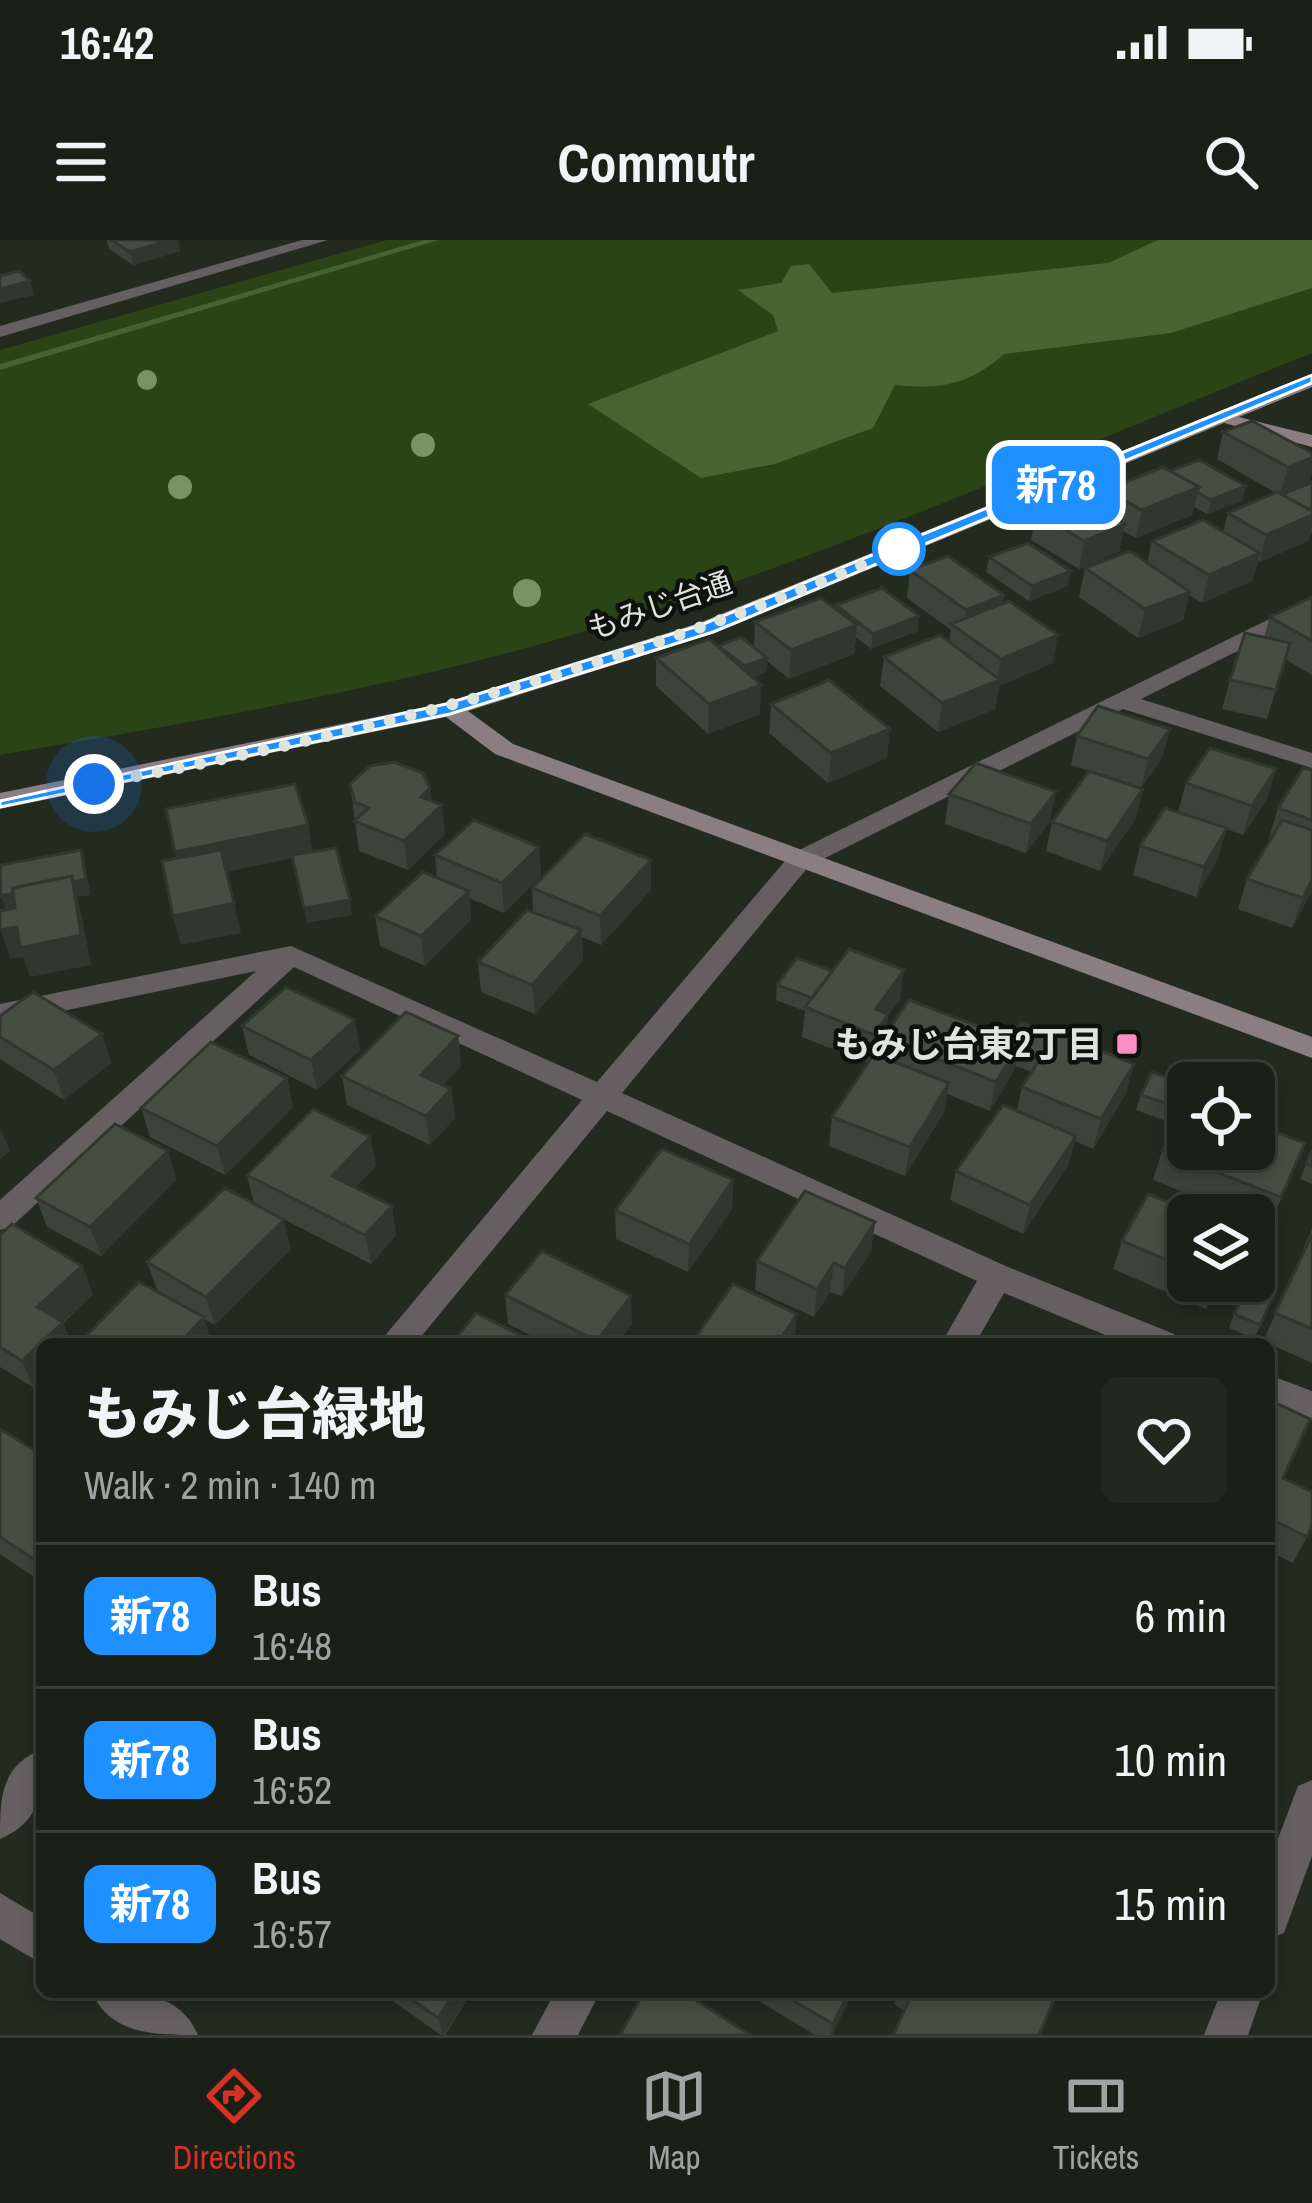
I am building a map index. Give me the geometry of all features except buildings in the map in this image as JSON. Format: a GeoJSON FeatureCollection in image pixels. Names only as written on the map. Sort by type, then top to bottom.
{"type":"FeatureCollection","features":[{"type":"Feature","properties":{"kind":"street"},"geometry":{"type":"LineString","coordinates":[[0,332],[320,240]]}},
{"type":"Feature","properties":{"kind":"street","name":"もみじ台通"},"geometry":{"type":"LineString","coordinates":[[0,801],[450,709],[707,628],[1312,380]]}},
{"type":"Feature","properties":{"kind":"street"},"geometry":{"type":"LineString","coordinates":[[1220,418],[1312,441]]}},
{"type":"Feature","properties":{"kind":"street"},"geometry":{"type":"LineString","coordinates":[[400,1338],[800,860],[1312,605]]}},
{"type":"Feature","properties":{"kind":"street"},"geometry":{"type":"LineString","coordinates":[[1123,701],[1312,761]]}},
{"type":"Feature","properties":{"kind":"street"},"geometry":{"type":"LineString","coordinates":[[450,709],[504,749],[1312,1048]]}},
{"type":"Feature","properties":{"kind":"street"},"geometry":{"type":"LineString","coordinates":[[0,1218],[291,955]]}},
{"type":"Feature","properties":{"kind":"street"},"geometry":{"type":"LineString","coordinates":[[0,1014],[291,955],[599,1098],[1148,1338]]}},
{"type":"Feature","properties":{"kind":"street"},"geometry":{"type":"LineString","coordinates":[[962,1338],[998,1276]]}},
{"type":"Feature","properties":{"kind":"street"},"geometry":{"type":"LineString","coordinates":[[1275,1391],[1312,1406]]}},
{"type":"Feature","properties":{"kind":"street"},"geometry":{"type":"LineString","coordinates":[[0,1819],[36,1775]]}},
{"type":"Feature","properties":{"kind":"street"},"geometry":{"type":"LineString","coordinates":[[1275,1902],[1312,1800]]}},
{"type":"Feature","properties":{"kind":"street"},"geometry":{"type":"LineString","coordinates":[[0,1914],[36,1939]]}},
{"type":"Feature","properties":{"kind":"street"},"geometry":{"type":"LineString","coordinates":[[122,1998],[176,2035]]}},
{"type":"Feature","properties":{"kind":"street"},"geometry":{"type":"LineString","coordinates":[[554,2035],[576,1998]]}},
{"type":"Feature","properties":{"kind":"street"},"geometry":{"type":"LineString","coordinates":[[1226,2035],[1240,1998]]}},
{"type":"Feature","properties":{"kind":"green space"},"geometry":{"type":"Polygon","coordinates":[[[387,240],[1312,240],[1312,353],[785,564],[606,625],[381,684],[0,755],[0,350],[387,240]]]}},
{"type":"Feature","properties":{"kind":"green space"},"geometry":{"type":"Polygon","coordinates":[[[1158,240],[1312,240],[1312,288],[1171,333],[1004,354],[978,373],[953,383],[895,385],[873,428],[775,464],[701,478],[588,404],[778,331],[773,315],[738,290],[781,283],[791,266],[809,264],[832,293],[1108,263],[1158,240]]]}},
{"type":"Feature","properties":{"kind":"waterway"},"geometry":{"type":"LineString","coordinates":[[0,367],[434,240]]}},
{"type":"Feature","properties":{"kind":"bus line","name":"新78"},"geometry":{"type":"LineString","coordinates":[[0,801],[450,709],[707,628],[1312,380]]}},
{"type":"Feature","properties":{"kind":"place","name":"もみじ台東2丁目"},"geometry":{"type":"Point","coordinates":[1127,1044]}},
{"type":"Feature","properties":{"kind":"route"},"geometry":{"type":"LineString","coordinates":[[94,784],[450,709],[707,628],[899,549]]}}]}
